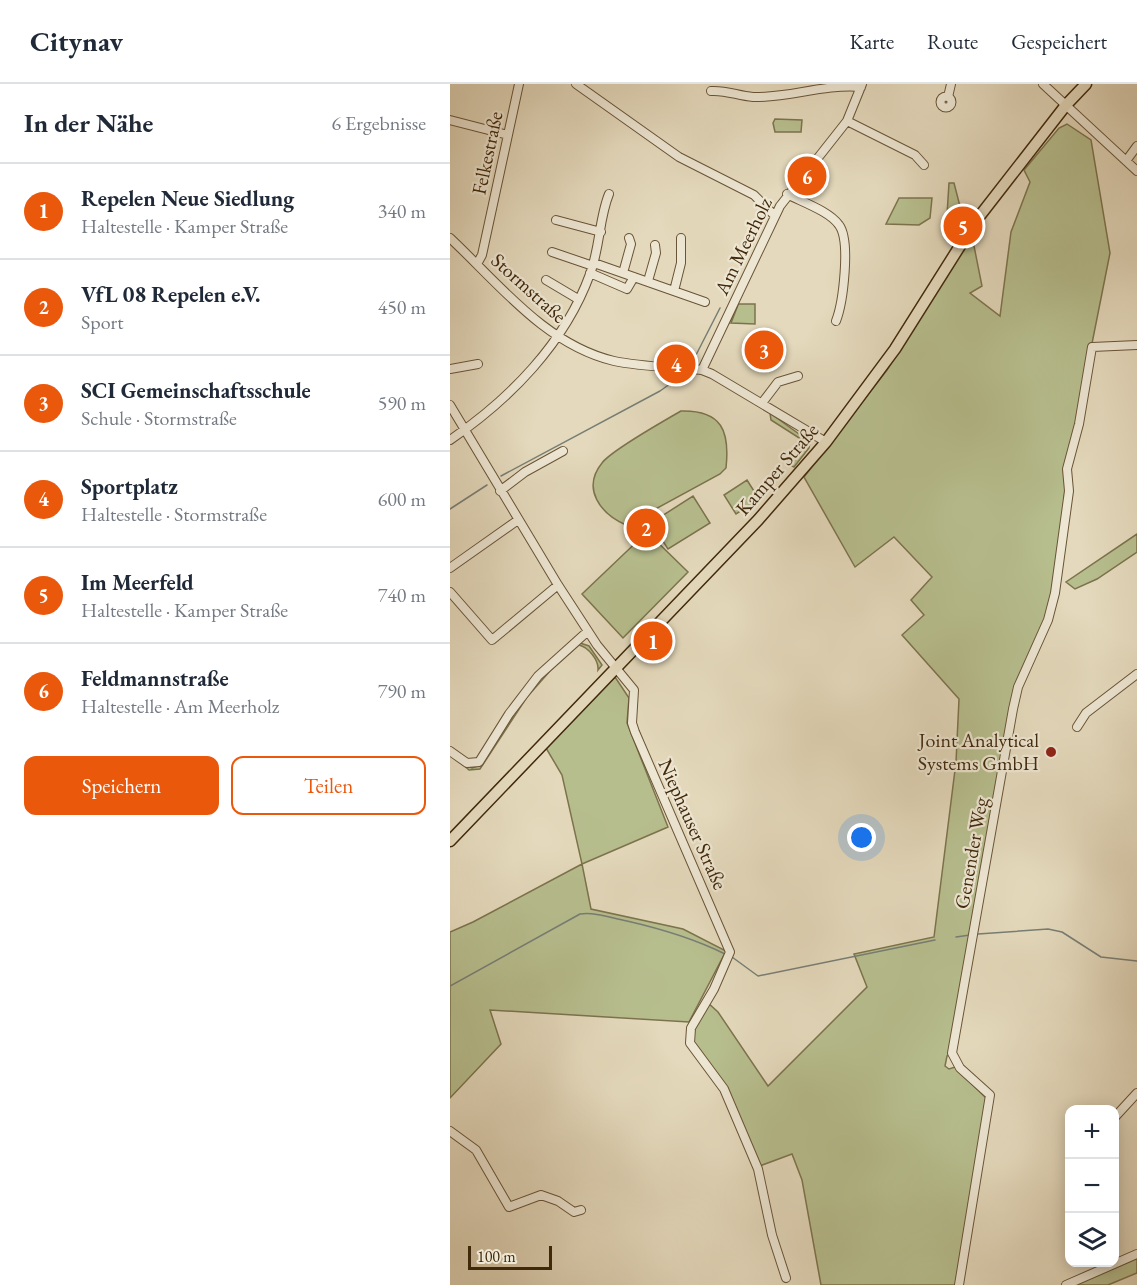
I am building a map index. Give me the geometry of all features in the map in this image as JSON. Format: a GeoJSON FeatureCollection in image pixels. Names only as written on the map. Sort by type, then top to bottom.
{"type":"FeatureCollection","features":[{"type":"Feature","properties":{"kind":"main road","name":"Kamper Straße"},"geometry":{"type":"LineString","coordinates":[[450,842],[758,520],[826,442],[895,349],[970,229],[1066,105],[1086,84]]}},
{"type":"Feature","properties":{"kind":"street","name":"Felkestraße"},"geometry":{"type":"LineString","coordinates":[[477,264],[482,255],[519,84]]}},
{"type":"Feature","properties":{"kind":"street"},"geometry":{"type":"LineString","coordinates":[[576,84],[679,157],[754,195],[775,216]]}},
{"type":"Feature","properties":{"kind":"street"},"geometry":{"type":"LineString","coordinates":[[948,97],[951,84]]}},
{"type":"Feature","properties":{"kind":"street"},"geometry":{"type":"LineString","coordinates":[[1043,84],[1137,171]]}},
{"type":"Feature","properties":{"kind":"street"},"geometry":{"type":"LineString","coordinates":[[711,91],[726,90],[753,97],[825,85],[861,85]]}},
{"type":"Feature","properties":{"kind":"street","name":"Am Meerholz"},"geometry":{"type":"LineString","coordinates":[[702,370],[787,194],[847,121],[861,85]]}},
{"type":"Feature","properties":{"kind":"street"},"geometry":{"type":"LineString","coordinates":[[450,120],[508,135]]}},
{"type":"Feature","properties":{"kind":"street"},"geometry":{"type":"LineString","coordinates":[[847,121],[915,155],[924,165]]}},
{"type":"Feature","properties":{"kind":"street"},"geometry":{"type":"LineString","coordinates":[[1126,161],[1137,146]]}},
{"type":"Feature","properties":{"kind":"street"},"geometry":{"type":"LineString","coordinates":[[450,440],[464,431],[508,393],[558,337],[592,267],[609,194]]}},
{"type":"Feature","properties":{"kind":"street"},"geometry":{"type":"LineString","coordinates":[[787,194],[833,220],[843,234],[843,305],[836,321]]}},
{"type":"Feature","properties":{"kind":"street"},"geometry":{"type":"LineString","coordinates":[[556,220],[601,232]]}},
{"type":"Feature","properties":{"kind":"street","name":"Stormstraße"},"geometry":{"type":"LineString","coordinates":[[450,238],[558,337],[580,349],[615,361],[702,370],[826,442]]}},
{"type":"Feature","properties":{"kind":"street"},"geometry":{"type":"LineString","coordinates":[[623,273],[631,244],[629,238]]}},
{"type":"Feature","properties":{"kind":"street"},"geometry":{"type":"LineString","coordinates":[[674,291],[681,262],[681,238]]}},
{"type":"Feature","properties":{"kind":"street"},"geometry":{"type":"LineString","coordinates":[[648,281],[653,268],[655,245]]}},
{"type":"Feature","properties":{"kind":"street"},"geometry":{"type":"LineString","coordinates":[[552,252],[592,267],[648,281],[705,302]]}},
{"type":"Feature","properties":{"kind":"street"},"geometry":{"type":"LineString","coordinates":[[592,267],[627,289],[634,277]]}},
{"type":"Feature","properties":{"kind":"street"},"geometry":{"type":"LineString","coordinates":[[546,280],[578,299]]}},
{"type":"Feature","properties":{"kind":"street","name":"Genender Weg"},"geometry":{"type":"LineString","coordinates":[[959,1285],[990,1095],[960,1068],[952,1053],[1018,687],[1048,620],[1055,593],[1069,491],[1067,469],[1080,424],[1092,347],[1137,345]]}},
{"type":"Feature","properties":{"kind":"street"},"geometry":{"type":"LineString","coordinates":[[450,369],[478,364]]}},
{"type":"Feature","properties":{"kind":"street"},"geometry":{"type":"LineString","coordinates":[[762,403],[778,382],[798,376]]}},
{"type":"Feature","properties":{"kind":"street","name":"Niephauser Straße"},"geometry":{"type":"LineString","coordinates":[[450,405],[558,585],[588,630],[634,690],[632,723],[635,732],[730,952],[714,989],[691,1028],[690,1043],[724,1089],[758,1169],[772,1235],[786,1278]]}},
{"type":"Feature","properties":{"kind":"street"},"geometry":{"type":"LineString","coordinates":[[500,491],[525,472],[563,451]]}},
{"type":"Feature","properties":{"kind":"street"},"geometry":{"type":"LineString","coordinates":[[450,568],[518,520]]}},
{"type":"Feature","properties":{"kind":"street"},"geometry":{"type":"LineString","coordinates":[[450,592],[492,640],[558,585]]}},
{"type":"Feature","properties":{"kind":"street"},"geometry":{"type":"LineString","coordinates":[[450,752],[472,764],[483,757],[509,714],[538,676],[588,630]]}},
{"type":"Feature","properties":{"kind":"street"},"geometry":{"type":"LineString","coordinates":[[1077,727],[1086,713],[1137,674]]}},
{"type":"Feature","properties":{"kind":"street"},"geometry":{"type":"LineString","coordinates":[[1119,1113],[1137,1093]]}},
{"type":"Feature","properties":{"kind":"street"},"geometry":{"type":"LineString","coordinates":[[450,1131],[476,1150],[509,1207],[541,1195],[558,1201],[574,1212],[581,1210]]}},
{"type":"Feature","properties":{"kind":"street"},"geometry":{"type":"LineString","coordinates":[[1066,1285],[1137,1254]]}},
{"type":"Feature","properties":{"kind":"green space"},"geometry":{"type":"Polygon","coordinates":[[[775,119],[802,120],[801,132],[775,132],[773,123],[775,119]]]}},
{"type":"Feature","properties":{"kind":"green space"},"geometry":{"type":"Polygon","coordinates":[[[1067,124],[1091,140],[1110,253],[1067,469],[1055,593],[1018,687],[952,1053],[947,1056],[945,1066],[949,1069],[955,1067],[987,1099],[956,1285],[821,1285],[802,1180],[792,1154],[757,1167],[723,1085],[692,1043],[692,1028],[708,1003],[718,1012],[768,1086],[867,987],[854,954],[934,937],[956,762],[959,699],[902,635],[924,615],[911,600],[932,577],[894,537],[855,567],[804,477],[887,370],[972,236],[982,286],[970,293],[1000,316],[1011,232],[1030,182],[1024,170],[1059,128],[1067,124]]]}},
{"type":"Feature","properties":{"kind":"green space"},"geometry":{"type":"Polygon","coordinates":[[[949,183],[954,183],[963,218],[958,234],[946,231],[949,183]]]}},
{"type":"Feature","properties":{"kind":"green space"},"geometry":{"type":"Polygon","coordinates":[[[899,198],[932,198],[930,218],[919,225],[886,224],[899,198]]]}},
{"type":"Feature","properties":{"kind":"green space"},"geometry":{"type":"Polygon","coordinates":[[[738,304],[755,304],[755,324],[731,323],[738,305],[728,325],[738,304]]]}},
{"type":"Feature","properties":{"kind":"green space"},"geometry":{"type":"Polygon","coordinates":[[[681,411],[706,414],[720,425],[726,443],[726,468],[720,474],[626,525],[609,514],[597,500],[593,482],[596,473],[602,463],[616,451],[681,411]]]}},
{"type":"Feature","properties":{"kind":"green space"},"geometry":{"type":"Polygon","coordinates":[[[770,413],[810,442],[809,448],[794,467],[786,463],[789,458],[793,460],[804,441],[771,420],[770,413]]]}},
{"type":"Feature","properties":{"kind":"green space"},"geometry":{"type":"Polygon","coordinates":[[[747,480],[759,499],[736,514],[724,495],[747,480]]]}},
{"type":"Feature","properties":{"kind":"green space"},"geometry":{"type":"Polygon","coordinates":[[[693,496],[710,523],[668,549],[651,523],[693,496]]]}},
{"type":"Feature","properties":{"kind":"green space"},"geometry":{"type":"Polygon","coordinates":[[[647,532],[688,572],[623,638],[582,594],[647,532]]]}},
{"type":"Feature","properties":{"kind":"green space"},"geometry":{"type":"Polygon","coordinates":[[[1137,534],[1137,552],[1097,579],[1075,589],[1066,582],[1137,534]]]}},
{"type":"Feature","properties":{"kind":"green space"},"geometry":{"type":"Polygon","coordinates":[[[577,642],[589,646],[602,665],[598,670],[597,662],[592,654],[579,645],[550,671],[527,697],[480,769],[469,770],[461,763],[472,768],[481,765],[537,682],[577,642]]]}},
{"type":"Feature","properties":{"kind":"green space"},"geometry":{"type":"Polygon","coordinates":[[[615,677],[629,698],[627,723],[668,827],[582,864],[562,775],[546,748],[615,677]]]}},
{"type":"Feature","properties":{"kind":"green space"},"geometry":{"type":"Polygon","coordinates":[[[582,864],[591,909],[683,929],[726,951],[689,1022],[490,1010],[501,1044],[450,1098],[450,932],[582,864]]]}},
{"type":"Feature","properties":{"kind":"green space"},"geometry":{"type":"Polygon","coordinates":[[[1137,1257],[1137,1273],[1108,1285],[1073,1285],[1119,1267],[1119,1265],[1137,1257]]]}},
{"type":"Feature","properties":{"kind":"waterway"},"geometry":{"type":"LineString","coordinates":[[696,355],[720,308]]}},
{"type":"Feature","properties":{"kind":"waterway"},"geometry":{"type":"LineString","coordinates":[[501,476],[660,391],[681,376]]}},
{"type":"Feature","properties":{"kind":"waterway"},"geometry":{"type":"LineString","coordinates":[[450,509],[487,485]]}},
{"type":"Feature","properties":{"kind":"waterway"},"geometry":{"type":"LineString","coordinates":[[450,986],[580,914],[598,915],[653,927],[725,954]]}},
{"type":"Feature","properties":{"kind":"waterway"},"geometry":{"type":"LineString","coordinates":[[978,934],[1048,929],[1062,932],[1101,957],[1137,961]]}},
{"type":"Feature","properties":{"kind":"waterway"},"geometry":{"type":"LineString","coordinates":[[956,937],[970,935]]}},
{"type":"Feature","properties":{"kind":"waterway"},"geometry":{"type":"LineString","coordinates":[[732,957],[758,976],[935,940]]}},
{"type":"Feature","properties":{"kind":"place","name":"Feldmannstraße"},"geometry":{"type":"Point","coordinates":[807,176]}},
{"type":"Feature","properties":{"kind":"place","name":"Im Meerfeld"},"geometry":{"type":"Point","coordinates":[963,226]}},
{"type":"Feature","properties":{"kind":"place","name":"SCI Gemeinschaftsschule"},"geometry":{"type":"Point","coordinates":[764,350]}},
{"type":"Feature","properties":{"kind":"place","name":"Sportplatz"},"geometry":{"type":"Point","coordinates":[676,364]}},
{"type":"Feature","properties":{"kind":"place","name":"VfL 08 Repelen e.V."},"geometry":{"type":"Point","coordinates":[646,528]}},
{"type":"Feature","properties":{"kind":"place","name":"Repelen Neue Siedlung"},"geometry":{"type":"Point","coordinates":[653,641]}},
{"type":"Feature","properties":{"kind":"place","name":"Joint Analytical Systems GmbH"},"geometry":{"type":"Point","coordinates":[1051,752]}}]}
